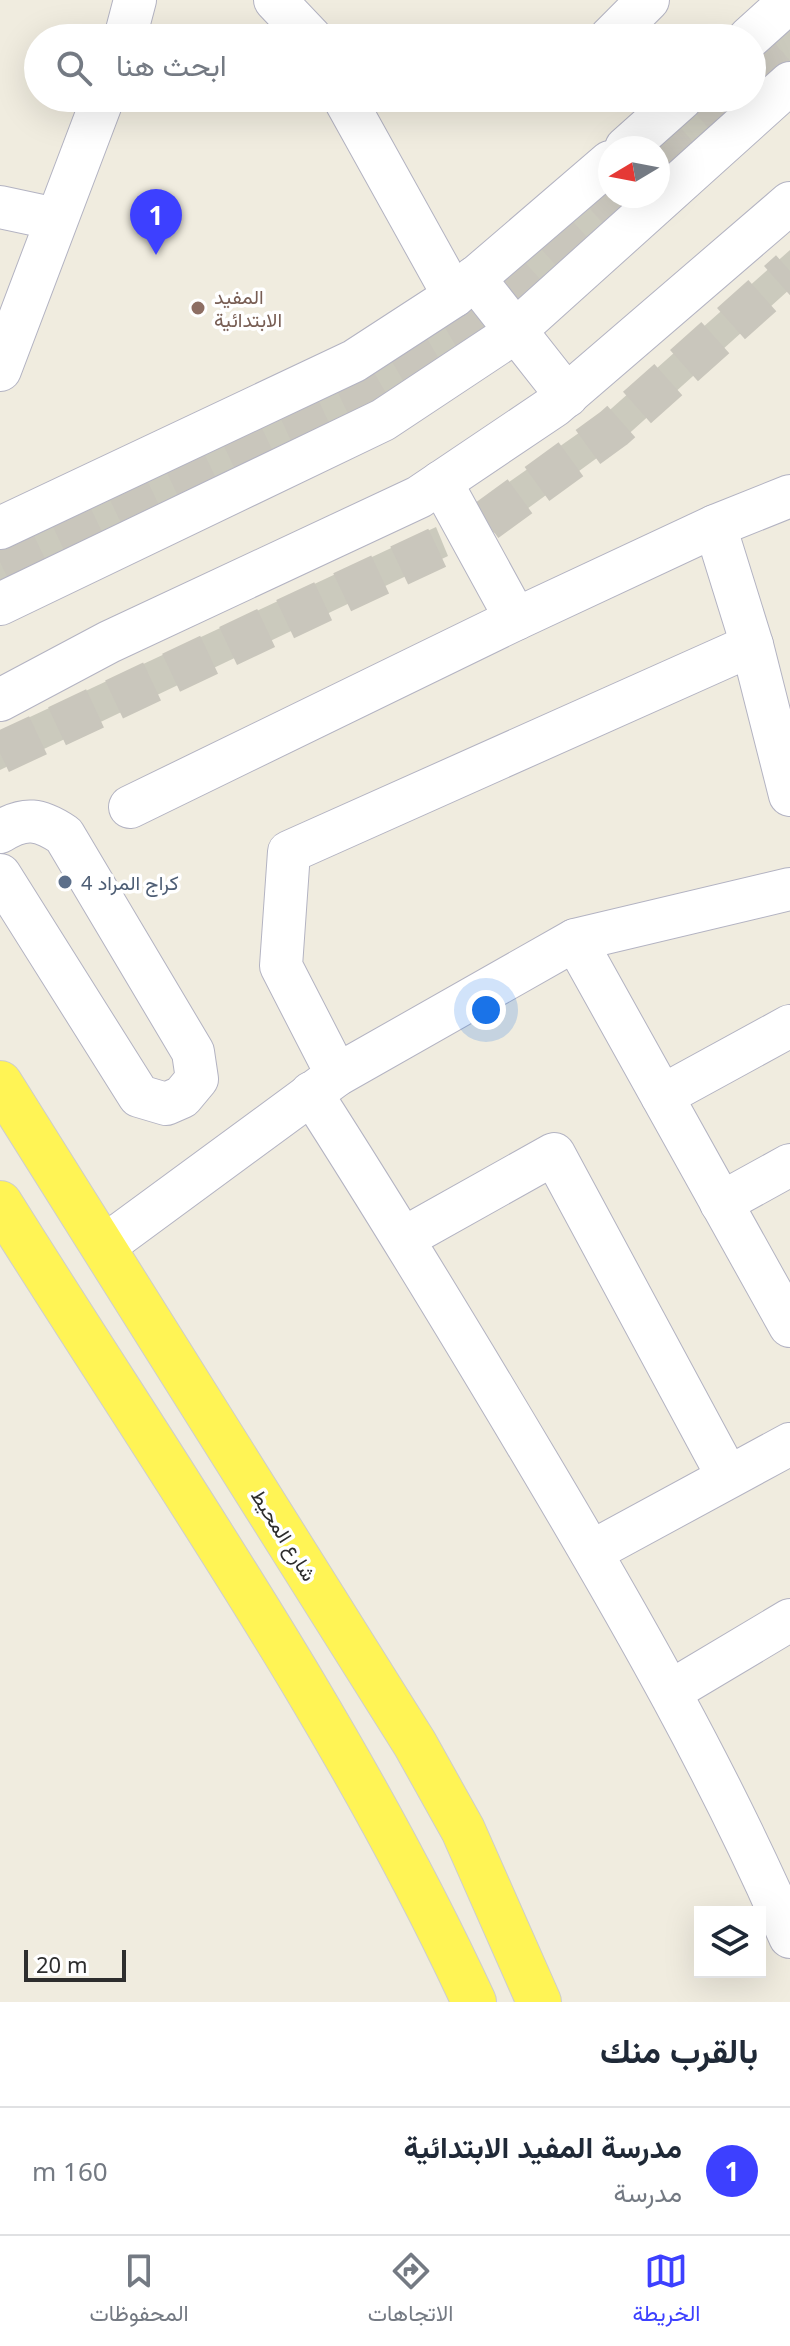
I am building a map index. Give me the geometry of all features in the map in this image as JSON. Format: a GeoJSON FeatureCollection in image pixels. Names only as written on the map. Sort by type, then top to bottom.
{"type":"FeatureCollection","features":[{"type":"Feature","properties":{"kind":"main road","name":"شارع المحيط"},"geometry":{"type":"LineString","coordinates":[[0,1083],[415,1744],[463,1830],[539,2002]]}},
{"type":"Feature","properties":{"kind":"main road"},"geometry":{"type":"LineString","coordinates":[[0,1203],[356,1771],[429,1906],[474,2002]]}},
{"type":"Feature","properties":{"kind":"street"},"geometry":{"type":"LineString","coordinates":[[129,24],[135,0]]}},
{"type":"Feature","properties":{"kind":"street"},"geometry":{"type":"LineString","coordinates":[[275,0],[298,24]]}},
{"type":"Feature","properties":{"kind":"street"},"geometry":{"type":"LineString","coordinates":[[624,24],[648,0]]}},
{"type":"Feature","properties":{"kind":"street"},"geometry":{"type":"LineString","coordinates":[[765,24],[790,1]]}},
{"type":"Feature","properties":{"kind":"street"},"geometry":{"type":"LineString","coordinates":[[766,101],[790,83]]}},
{"type":"Feature","properties":{"kind":"street"},"geometry":{"type":"LineString","coordinates":[[0,370],[98,112]]}},
{"type":"Feature","properties":{"kind":"street"},"geometry":{"type":"LineString","coordinates":[[354,112],[488,304],[567,396]]}},
{"type":"Feature","properties":{"kind":"street"},"geometry":{"type":"LineString","coordinates":[[639,136],[666,112]]}},
{"type":"Feature","properties":{"kind":"street"},"geometry":{"type":"LineString","coordinates":[[0,528],[354,361],[488,304],[750,112]]}},
{"type":"Feature","properties":{"kind":"street"},"geometry":{"type":"LineString","coordinates":[[0,604],[383,420],[598,176]]}},
{"type":"Feature","properties":{"kind":"street"},"geometry":{"type":"LineString","coordinates":[[0,700],[109,642],[419,497],[567,396],[790,203]]}},
{"type":"Feature","properties":{"kind":"street"},"geometry":{"type":"LineString","coordinates":[[0,207],[56,219]]}},
{"type":"Feature","properties":{"kind":"street"},"geometry":{"type":"LineString","coordinates":[[441,482],[516,619]]}},
{"type":"Feature","properties":{"kind":"street"},"geometry":{"type":"LineString","coordinates":[[130,807],[516,619],[715,526],[790,496]]}},
{"type":"Feature","properties":{"kind":"street"},"geometry":{"type":"LineString","coordinates":[[715,526],[752,645],[790,795]]}},
{"type":"Feature","properties":{"kind":"street"},"geometry":{"type":"LineString","coordinates":[[752,645],[289,852],[281,966],[324,1084],[404,1238],[671,1691],[754,1855],[790,1937]]}},
{"type":"Feature","properties":{"kind":"street"},"geometry":{"type":"LineString","coordinates":[[0,832],[18,821],[43,820],[64,835],[193,1052],[197,1079],[182,1097],[166,1104],[139,1096],[0,875]]}},
{"type":"Feature","properties":{"kind":"street"},"geometry":{"type":"LineString","coordinates":[[103,1247],[324,1084],[575,940],[790,889]]}},
{"type":"Feature","properties":{"kind":"street"},"geometry":{"type":"LineString","coordinates":[[575,940],[790,1326]]}},
{"type":"Feature","properties":{"kind":"street"},"geometry":{"type":"LineString","coordinates":[[662,1096],[790,1026]]}},
{"type":"Feature","properties":{"kind":"street"},"geometry":{"type":"LineString","coordinates":[[404,1238],[554,1154],[728,1477]]}},
{"type":"Feature","properties":{"kind":"street"},"geometry":{"type":"LineString","coordinates":[[721,1203],[790,1165]]}},
{"type":"Feature","properties":{"kind":"street"},"geometry":{"type":"LineString","coordinates":[[591,1552],[790,1444]]}},
{"type":"Feature","properties":{"kind":"street"},"geometry":{"type":"LineString","coordinates":[[671,1691],[790,1620]]}},
{"type":"Feature","properties":{"kind":"building"},"geometry":{"type":"Polygon","coordinates":[[[790,25],[790,68],[766,89],[766,46],[790,25]]]}},
{"type":"Feature","properties":{"kind":"building"},"geometry":{"type":"Polygon","coordinates":[[[693,112],[741,112],[670,175],[670,136],[666,136],[693,112]]]}},
{"type":"Feature","properties":{"kind":"building"},"geometry":{"type":"Polygon","coordinates":[[[598,198],[598,208],[634,208],[515,314],[494,291],[598,198]]]}},
{"type":"Feature","properties":{"kind":"building"},"geometry":{"type":"Polygon","coordinates":[[[790,250],[790,289],[623,439],[494,533],[475,506],[603,416],[790,250]]]}},
{"type":"Feature","properties":{"kind":"building"},"geometry":{"type":"Polygon","coordinates":[[[477,305],[495,329],[376,401],[0,581],[0,545],[477,305]]]}},
{"type":"Feature","properties":{"kind":"building"},"geometry":{"type":"Polygon","coordinates":[[[436,527],[448,556],[0,770],[0,731],[436,527]]]}},
{"type":"Feature","properties":{"kind":"tunnel"},"geometry":{"type":"LineString","coordinates":[[766,68],[790,47]]}},
{"type":"Feature","properties":{"kind":"tunnel"},"geometry":{"type":"LineString","coordinates":[[670,155],[718,112]]}},
{"type":"Feature","properties":{"kind":"tunnel"},"geometry":{"type":"LineString","coordinates":[[505,303],[611,208]]}},
{"type":"Feature","properties":{"kind":"tunnel"},"geometry":{"type":"LineString","coordinates":[[486,521],[614,428],[790,271]]}},
{"type":"Feature","properties":{"kind":"tunnel"},"geometry":{"type":"LineString","coordinates":[[0,562],[368,387],[486,318]]}},
{"type":"Feature","properties":{"kind":"tunnel"},"geometry":{"type":"LineString","coordinates":[[0,753],[443,545]]}},
{"type":"Feature","properties":{"kind":"place","name":"مدرسة المفيد الابتدائية"},"geometry":{"type":"Point","coordinates":[156,255]}},
{"type":"Feature","properties":{"kind":"place","name":"المفيد الابتدائية"},"geometry":{"type":"Point","coordinates":[198,308]}},
{"type":"Feature","properties":{"kind":"place","name":"كراج المراد 4"},"geometry":{"type":"Point","coordinates":[65,882]}}]}
